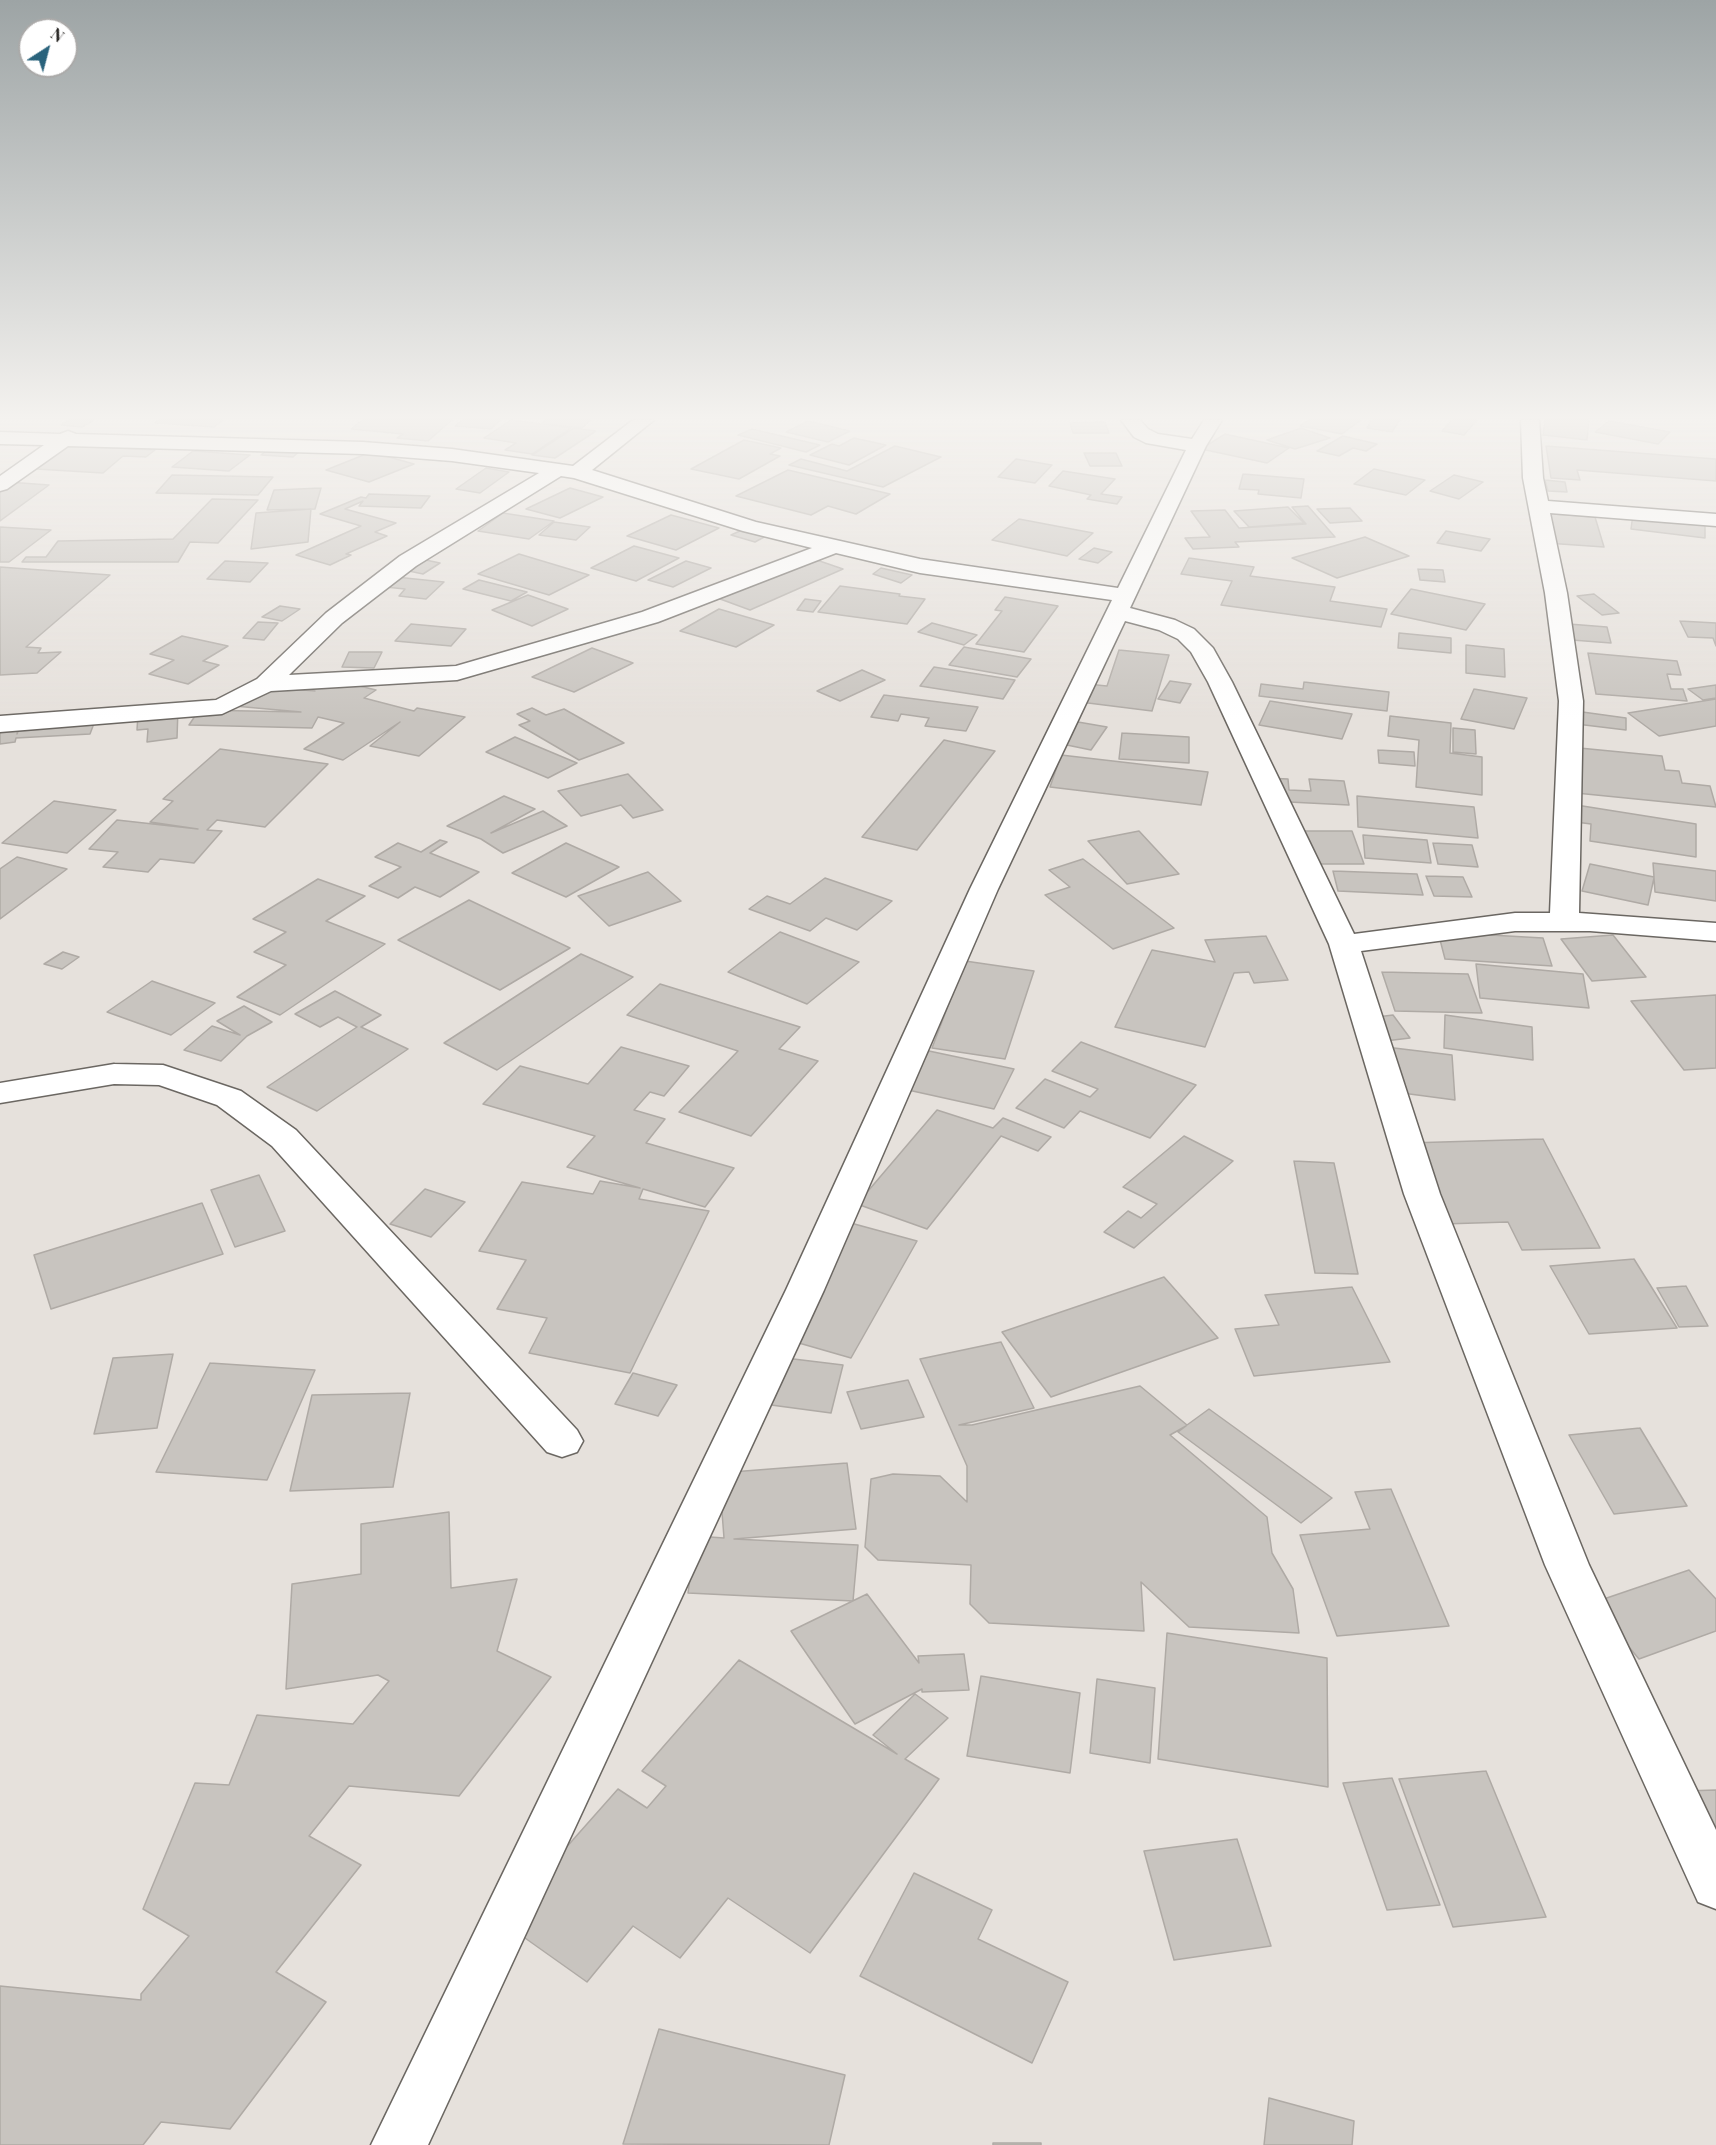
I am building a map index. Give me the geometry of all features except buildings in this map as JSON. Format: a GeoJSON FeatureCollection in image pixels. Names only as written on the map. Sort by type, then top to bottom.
{"type":"FeatureCollection","features":[{"type":"Feature","properties":{"kind":"street"},"geometry":{"type":"LineString","coordinates":[[0,724],[211,710],[242,698],[266,684],[334,618],[408,561],[480,520]]}},
{"type":"Feature","properties":{"kind":"street"},"geometry":{"type":"LineString","coordinates":[[727,520],[920,566],[1123,604],[1186,634],[1201,648],[1220,682],[1344,944],[1422,1194],[1567,1565],[1716,1885]]}},
{"type":"Feature","properties":{"kind":"street"},"geometry":{"type":"LineString","coordinates":[[399,2145],[805,1290],[984,889],[1163,520]]}},
{"type":"Feature","properties":{"kind":"street"},"geometry":{"type":"LineString","coordinates":[[1542,520],[1556,593],[1571,701],[1564,922]]}},
{"type":"Feature","properties":{"kind":"street"},"geometry":{"type":"LineString","coordinates":[[266,684],[425,677],[487,666],[650,617],[836,546]]}},
{"type":"Feature","properties":{"kind":"street"},"geometry":{"type":"LineString","coordinates":[[1344,944],[1515,922],[1564,922],[1716,932]]}},
{"type":"Feature","properties":{"kind":"street"},"geometry":{"type":"LineString","coordinates":[[0,1093],[114,1074],[163,1075],[229,1098],[284,1138],[562,1441]]}}]}
